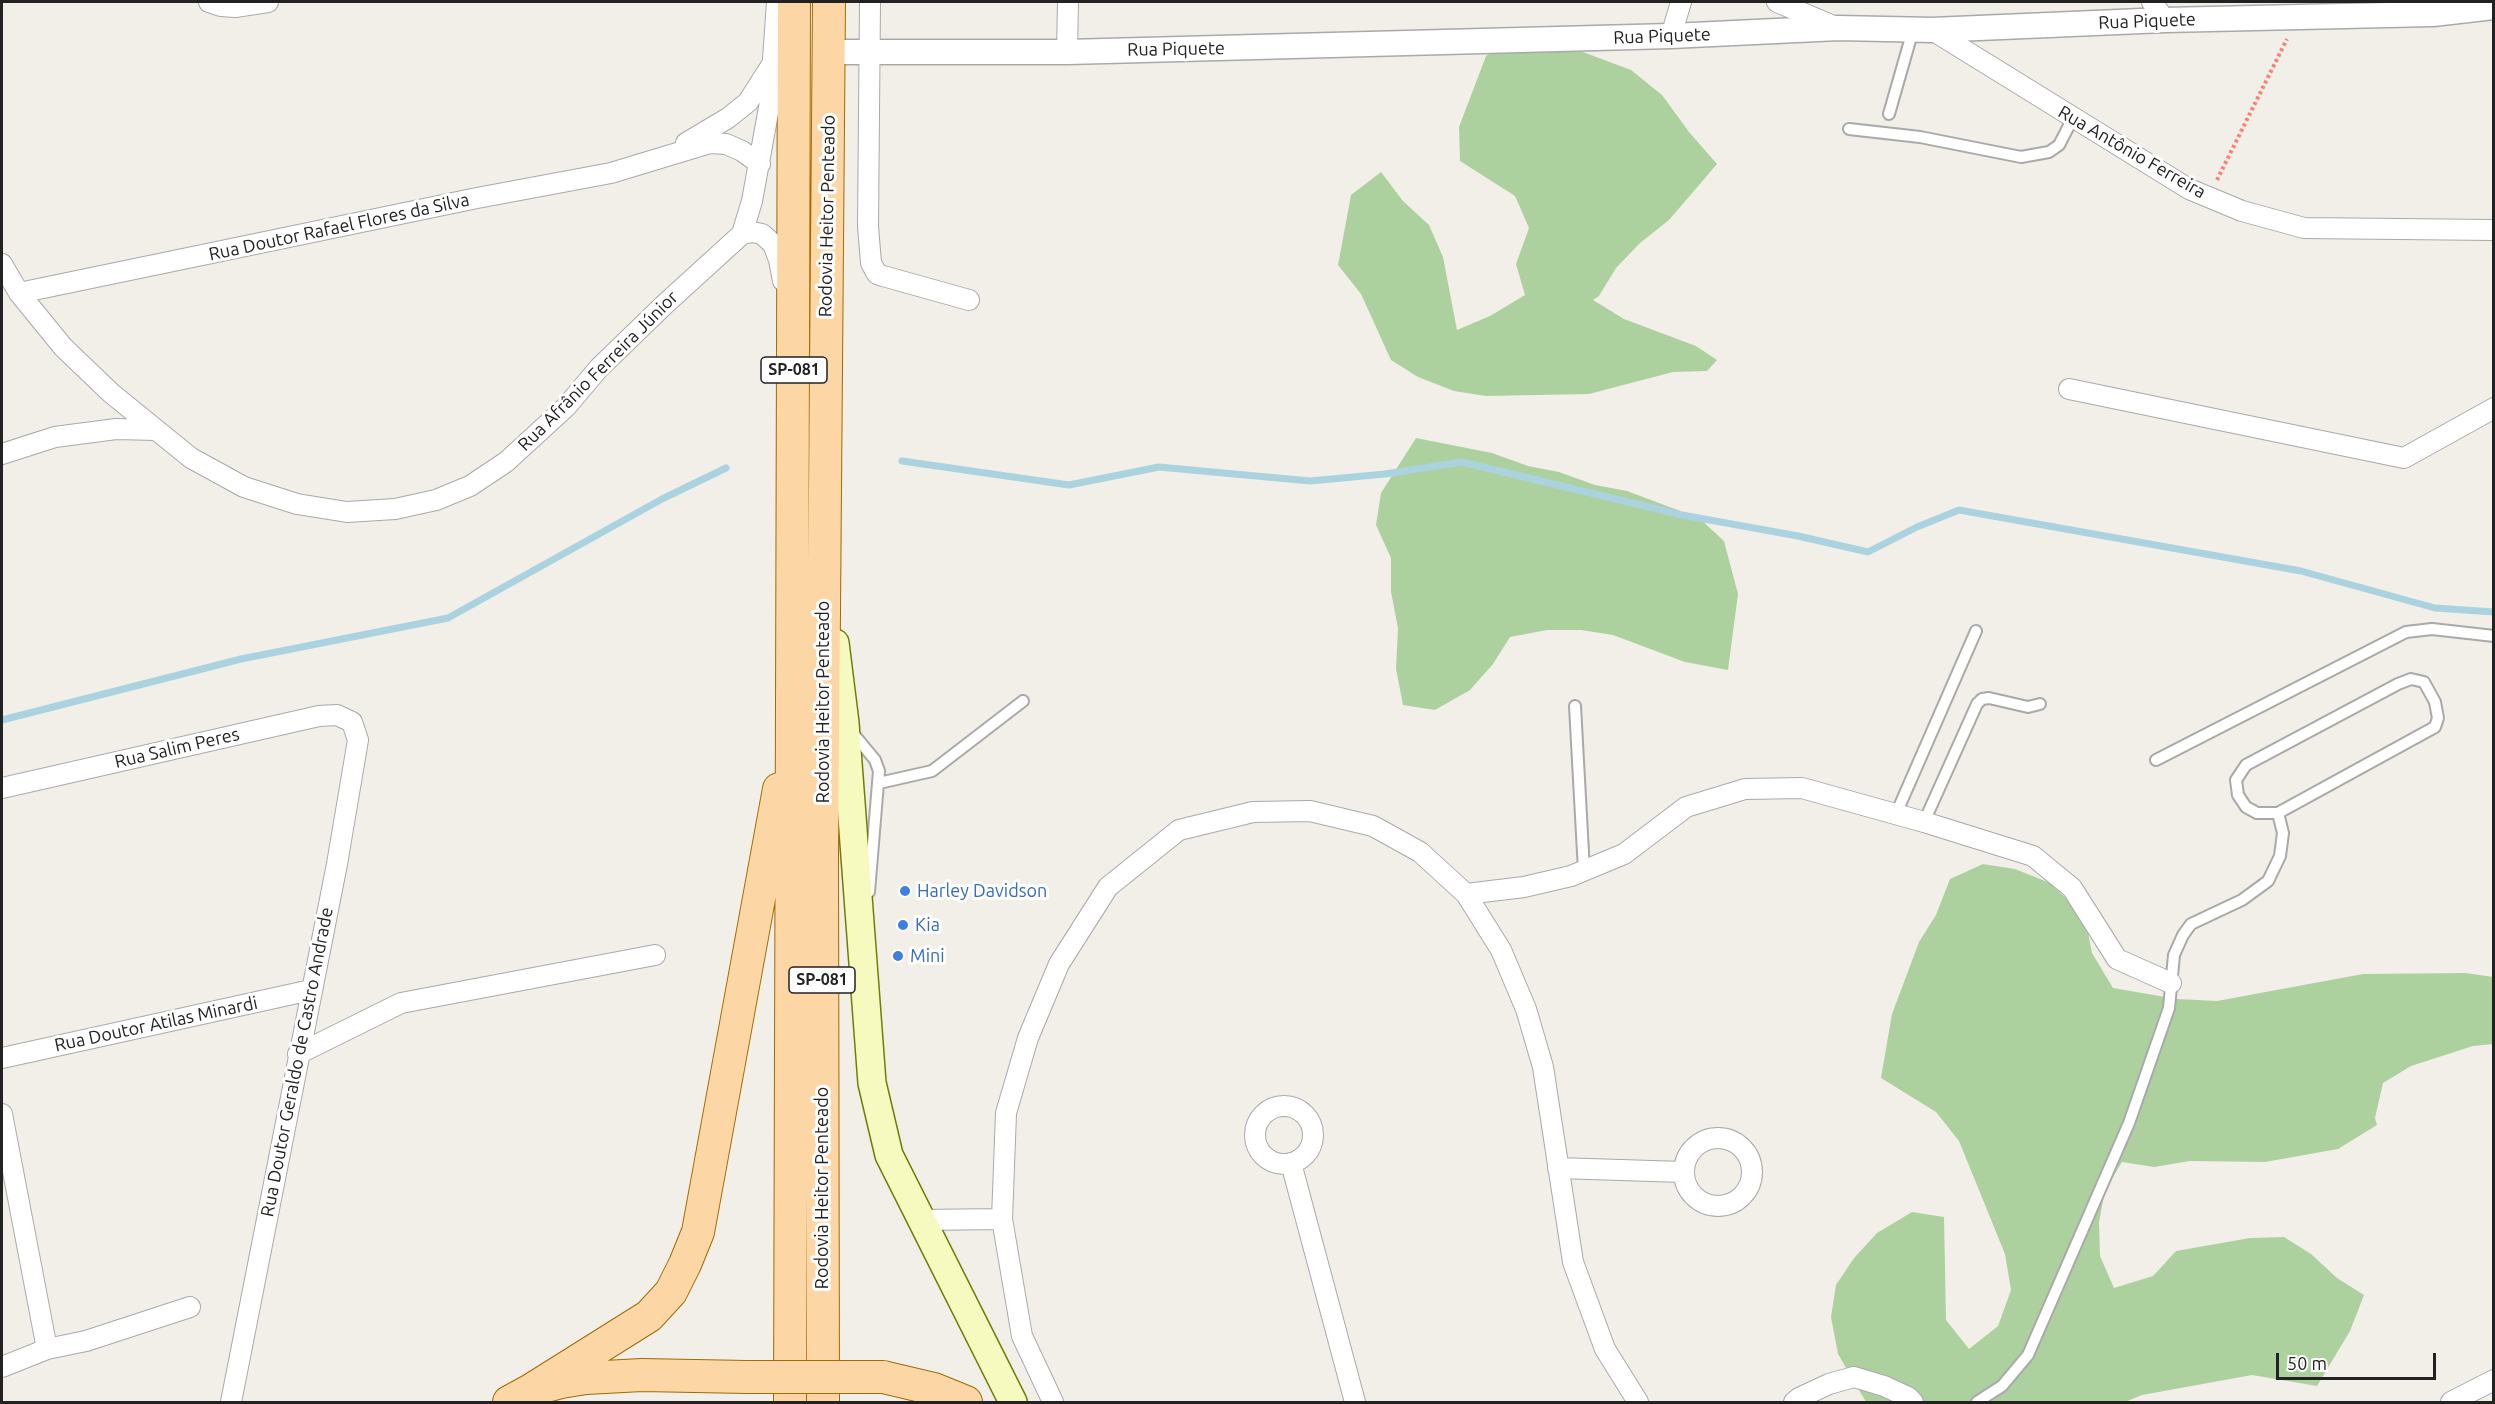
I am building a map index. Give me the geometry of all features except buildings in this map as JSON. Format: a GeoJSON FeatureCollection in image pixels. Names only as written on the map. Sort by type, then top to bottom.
{"type":"FeatureCollection","features":[{"type":"Feature","properties":{"kind":"main road","name":"Rodovia Heitor Penteado"},"geometry":{"type":"LineString","coordinates":[[790,1402],[795,2]]}},
{"type":"Feature","properties":{"kind":"main road","name":"Rodovia Heitor Penteado"},"geometry":{"type":"LineString","coordinates":[[823,1402],[822,842],[830,2]]}},
{"type":"Feature","properties":{"kind":"main road"},"geometry":{"type":"LineString","coordinates":[[824,558],[845,723],[872,1083],[889,1155],[1013,1402]]}},
{"type":"Feature","properties":{"kind":"main road"},"geometry":{"type":"LineString","coordinates":[[520,1396],[649,1316],[671,1292],[698,1232],[794,709]]}},
{"type":"Feature","properties":{"kind":"main road"},"geometry":{"type":"LineString","coordinates":[[520,1396],[561,1382],[586,1378],[642,1375],[883,1377],[934,1389],[966,1402]]}},
{"type":"Feature","properties":{"kind":"street"},"geometry":{"type":"LineString","coordinates":[[209,2],[220,6],[235,7],[268,2]]}},
{"type":"Feature","properties":{"kind":"street"},"geometry":{"type":"LineString","coordinates":[[777,2],[775,60],[760,164],[742,234],[752,232],[762,234],[773,244],[779,260],[794,331]]}},
{"type":"Feature","properties":{"kind":"street"},"geometry":{"type":"LineString","coordinates":[[870,2],[868,226],[873,269],[883,276],[969,300]]}},
{"type":"Feature","properties":{"kind":"street"},"geometry":{"type":"LineString","coordinates":[[1067,52],[1068,2]]}},
{"type":"Feature","properties":{"kind":"street"},"geometry":{"type":"LineString","coordinates":[[1671,36],[1681,2]]}},
{"type":"Feature","properties":{"kind":"street"},"geometry":{"type":"LineString","coordinates":[[1777,2],[1839,28]]}},
{"type":"Feature","properties":{"kind":"street","name":"Rua Piquete"},"geometry":{"type":"LineString","coordinates":[[829,52],[1067,52],[1671,36],[1839,28],[1922,30],[2159,11],[2298,17],[2433,8],[2493,7]]}},
{"type":"Feature","properties":{"kind":"street","name":"Rua Antônio Ferreira"},"geometry":{"type":"LineString","coordinates":[[1922,30],[2189,189],[2242,211],[2304,228],[2493,230]]}},
{"type":"Feature","properties":{"kind":"street","name":"Rua Doutor Rafael Flores da Silva"},"geometry":{"type":"LineString","coordinates":[[657,160],[728,118],[748,102],[775,60]]}},
{"type":"Feature","properties":{"kind":"street","name":"Rua Doutor Rafael Flores da Silva"},"geometry":{"type":"LineString","coordinates":[[19,293],[477,198],[611,173],[710,143],[726,144],[742,151],[760,164]]}},
{"type":"Feature","properties":{"kind":"street","name":"Rua Afrânio Ferreira Júnior"},"geometry":{"type":"LineString","coordinates":[[2,264],[19,293],[63,347],[111,393],[191,458],[244,487],[297,504],[347,512],[395,509],[436,500],[470,486],[506,462],[566,407],[599,368],[656,312],[742,234]]}},
{"type":"Feature","properties":{"kind":"street"},"geometry":{"type":"LineString","coordinates":[[2069,389],[2404,458],[2493,408]]}},
{"type":"Feature","properties":{"kind":"street"},"geometry":{"type":"LineString","coordinates":[[2,454],[55,437],[116,429],[156,430]]}},
{"type":"Feature","properties":{"kind":"street","name":"Rua Salim Peres"},"geometry":{"type":"LineString","coordinates":[[2,788],[319,716],[337,715],[352,722]]}},
{"type":"Feature","properties":{"kind":"street","name":"Rua Doutor Geraldo de Castro Andrade"},"geometry":{"type":"LineString","coordinates":[[231,1402],[337,864],[358,740],[352,722]]}},
{"type":"Feature","properties":{"kind":"street"},"geometry":{"type":"LineString","coordinates":[[1466,894],[1524,886],[1572,876],[1624,854],[1686,807],[1745,789],[1802,788],[1924,822],[2033,856],[2072,888],[2117,959],[2171,983]]}},
{"type":"Feature","properties":{"kind":"street"},"geometry":{"type":"LineString","coordinates":[[1053,1402],[1022,1336],[1002,1219],[1006,1113],[1028,1038],[1059,964],[1108,887],[1179,830],[1253,812],[1310,811],[1373,826],[1419,852],[1466,894],[1501,950],[1526,1009],[1543,1067],[1573,1262],[1605,1349],[1638,1402]]}},
{"type":"Feature","properties":{"kind":"street"},"geometry":{"type":"LineString","coordinates":[[298,1054],[400,1003],[655,955]]}},
{"type":"Feature","properties":{"kind":"street","name":"Rua Doutor Atilas Minardi"},"geometry":{"type":"LineString","coordinates":[[2,1058],[311,990]]}},
{"type":"Feature","properties":{"kind":"street"},"geometry":{"type":"LineString","coordinates":[[2,1114],[47,1349]]}},
{"type":"Feature","properties":{"kind":"street"},"geometry":{"type":"LineString","coordinates":[[1291,1163],[1355,1402]]}},
{"type":"Feature","properties":{"kind":"street"},"geometry":{"type":"LineString","coordinates":[[1558,1168],[1683,1172]]}},
{"type":"Feature","properties":{"kind":"street"},"geometry":{"type":"LineString","coordinates":[[921,1220],[1002,1219]]}},
{"type":"Feature","properties":{"kind":"street"},"geometry":{"type":"LineString","coordinates":[[2,1367],[47,1349],[86,1341],[190,1307]]}},
{"type":"Feature","properties":{"kind":"street"},"geometry":{"type":"LineString","coordinates":[[1794,1402],[1828,1384],[1854,1377],[1884,1386],[1908,1397],[1913,1402]]}},
{"type":"Feature","properties":{"kind":"street"},"geometry":{"type":"LineString","coordinates":[[2451,1402],[2493,1380]]}},
{"type":"Feature","properties":{"kind":"lane"},"geometry":{"type":"LineString","coordinates":[[1889,114],[1922,30]]}},
{"type":"Feature","properties":{"kind":"lane"},"geometry":{"type":"LineString","coordinates":[[1849,129],[1920,137],[2021,158],[2049,152],[2059,145],[2073,118]]}},
{"type":"Feature","properties":{"kind":"lane"},"geometry":{"type":"LineString","coordinates":[[2156,760],[2406,632],[2432,629],[2493,636]]}},
{"type":"Feature","properties":{"kind":"lane"},"geometry":{"type":"LineString","coordinates":[[1896,814],[1976,632]]}},
{"type":"Feature","properties":{"kind":"lane"},"geometry":{"type":"LineString","coordinates":[[2411,679],[2424,682],[2435,702],[2438,718],[2435,727],[2278,813],[2257,813],[2246,807],[2238,795],[2236,780],[2246,765],[2398,684],[2411,679]]}},
{"type":"Feature","properties":{"kind":"lane"},"geometry":{"type":"LineString","coordinates":[[1924,822],[1977,704],[1982,699],[1989,698],[2028,707],[2040,704]]}},
{"type":"Feature","properties":{"kind":"lane"},"geometry":{"type":"LineString","coordinates":[[879,783],[932,771],[1023,701]]}},
{"type":"Feature","properties":{"kind":"lane"},"geometry":{"type":"LineString","coordinates":[[1575,706],[1584,871]]}},
{"type":"Feature","properties":{"kind":"lane"},"geometry":{"type":"LineString","coordinates":[[845,723],[875,760],[879,771],[864,955]]}},
{"type":"Feature","properties":{"kind":"lane"},"geometry":{"type":"LineString","coordinates":[[1977,1402],[2002,1386],[2028,1355],[2129,1123],[2169,1008],[2174,955],[2191,924],[2242,900],[2268,881],[2280,856],[2283,833],[2278,813]]}},
{"type":"Feature","properties":{"kind":"path"},"geometry":{"type":"LineString","coordinates":[[2209,197],[2298,17]]}},
{"type":"Feature","properties":{"kind":"green space"},"geometry":{"type":"Polygon","coordinates":[[[1521,35],[1559,43],[1631,70],[1662,95],[1689,132],[1717,164],[1669,220],[1640,243],[1616,268],[1599,296],[1593,300],[1624,319],[1696,346],[1717,360],[1707,371],[1673,372],[1589,394],[1486,396],[1454,391],[1418,377],[1391,360],[1361,294],[1338,265],[1351,195],[1381,172],[1403,201],[1429,225],[1443,257],[1457,330],[1490,316],[1525,295],[1516,264],[1529,228],[1515,196],[1460,161],[1459,127],[1486,56],[1521,35]]]}},
{"type":"Feature","properties":{"kind":"green space"},"geometry":{"type":"Polygon","coordinates":[[[1416,438],[1492,453],[1595,485],[1627,491],[1699,518],[1724,541],[1738,594],[1728,670],[1685,662],[1613,635],[1581,630],[1547,630],[1510,637],[1493,664],[1470,690],[1435,710],[1403,705],[1396,669],[1398,628],[1391,592],[1391,558],[1376,525],[1381,493],[1416,438]]]}},
{"type":"Feature","properties":{"kind":"green space"},"geometry":{"type":"Polygon","coordinates":[[[1983,864],[2015,869],[2050,883],[2085,917],[2092,953],[2113,988],[2177,999],[2217,1001],[2363,974],[2466,973],[2493,977],[2493,1044],[2473,1046],[2411,1066],[2383,1083],[2375,1118],[2377,1125],[2338,1149],[2265,1162],[2190,1161],[2154,1167],[2122,1162],[2105,1190],[2099,1222],[2100,1256],[2114,1288],[2153,1276],[2176,1251],[2250,1238],[2284,1237],[2311,1254],[2337,1278],[2364,1295],[2350,1331],[2317,1386],[2252,1375],[2142,1395],[2125,1402],[1866,1402],[1838,1354],[1831,1317],[1836,1285],[1854,1258],[1877,1233],[1912,1212],[1944,1217],[1946,1320],[1969,1349],[1998,1326],[2011,1290],[2005,1254],[1959,1141],[1936,1112],[1881,1078],[1892,1014],[1919,942],[1936,915],[1950,879],[1983,864]]]}},
{"type":"Feature","properties":{"kind":"waterway"},"geometry":{"type":"LineString","coordinates":[[902,461],[1069,485],[1159,467],[1310,481],[1385,474],[1462,462],[1682,515],[1798,536],[1868,552],[1917,527],[1959,510],[2301,571],[2435,608],[2494,612]]}},
{"type":"Feature","properties":{"kind":"waterway"},"geometry":{"type":"LineString","coordinates":[[2,720],[241,659],[448,618],[662,499],[726,468]]}},
{"type":"Feature","properties":{"kind":"place","name":"Harley Davidson"},"geometry":{"type":"Point","coordinates":[905,891]}},
{"type":"Feature","properties":{"kind":"place","name":"Kia"},"geometry":{"type":"Point","coordinates":[903,925]}},
{"type":"Feature","properties":{"kind":"place","name":"Mini"},"geometry":{"type":"Point","coordinates":[898,956]}}]}
